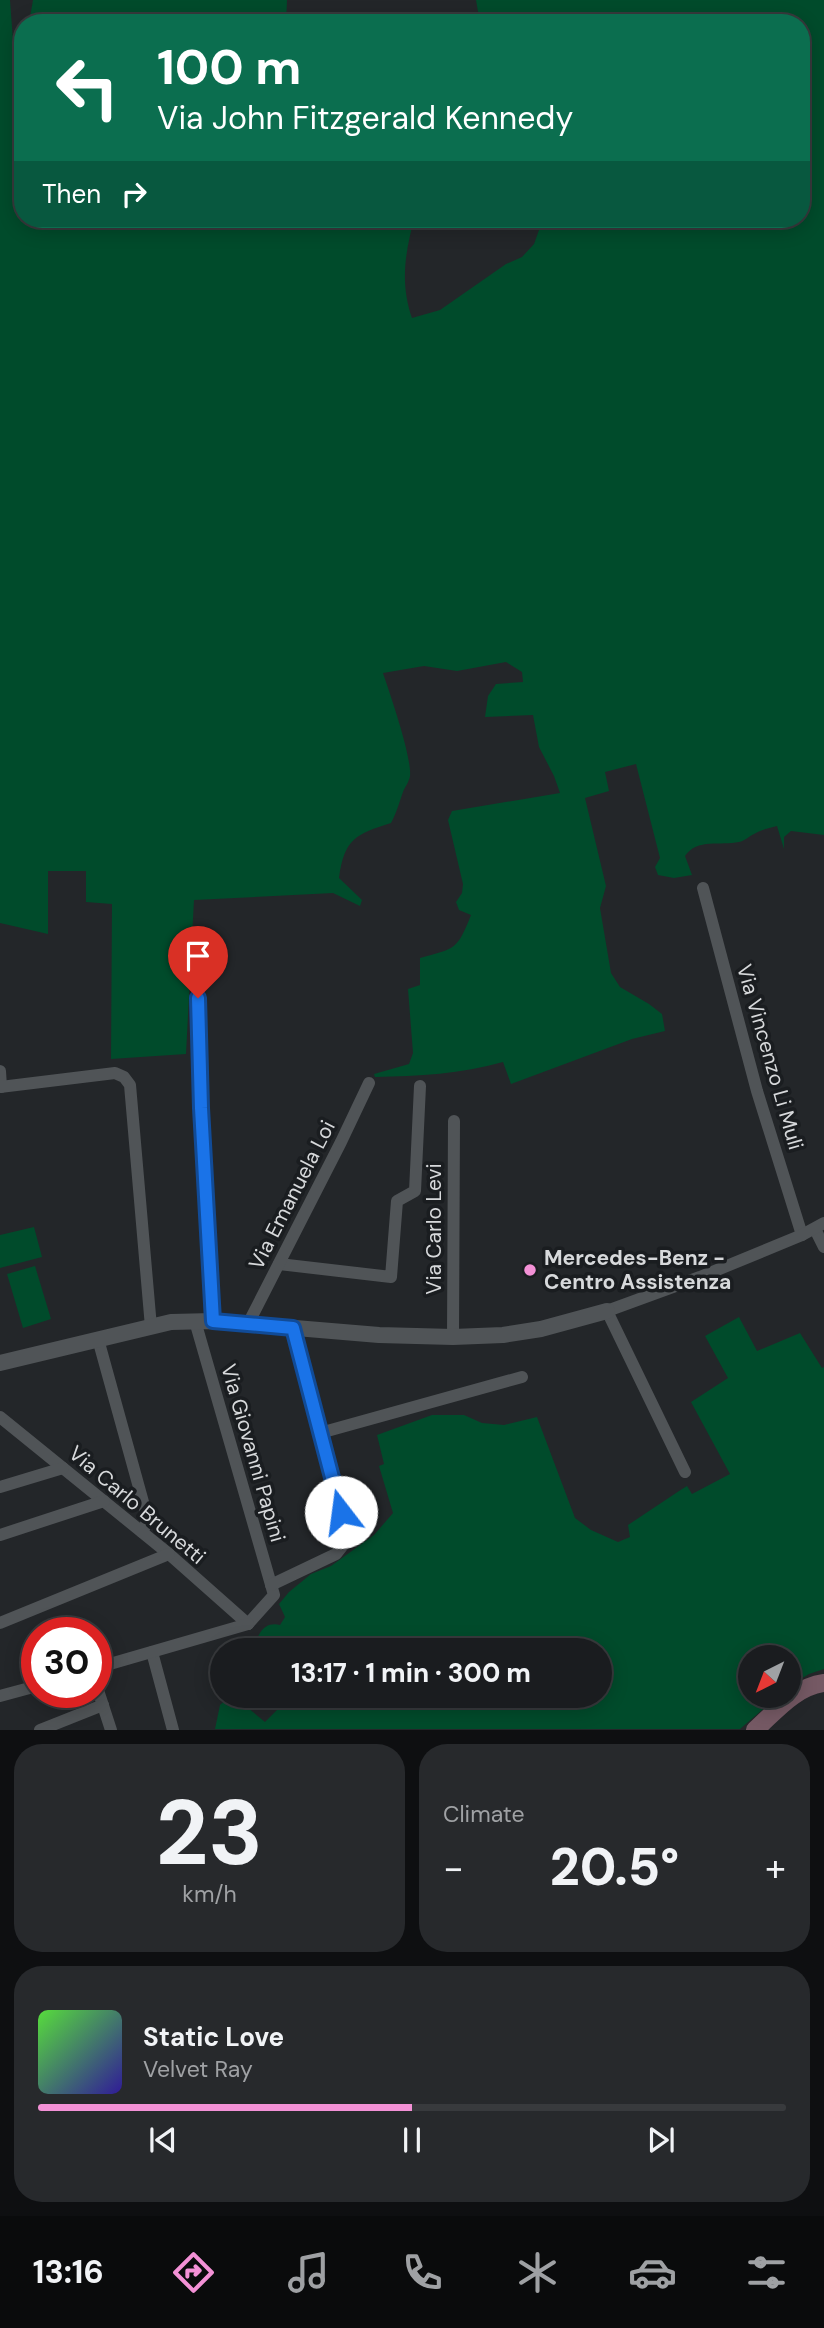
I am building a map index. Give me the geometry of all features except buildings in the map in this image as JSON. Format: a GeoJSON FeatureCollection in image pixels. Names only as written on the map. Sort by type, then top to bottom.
{"type":"FeatureCollection","features":[{"type":"Feature","properties":{"kind":"main road"},"geometry":{"type":"LineString","coordinates":[[755,1730],[788,1699],[808,1685],[824,1683]]}},
{"type":"Feature","properties":{"kind":"street","name":"Via Vincenzo Li Muli"},"geometry":{"type":"LineString","coordinates":[[703,888],[757,1091],[824,1247]]}},
{"type":"Feature","properties":{"kind":"street"},"geometry":{"type":"LineString","coordinates":[[198,998],[201,1108],[213,1321]]}},
{"type":"Feature","properties":{"kind":"street"},"geometry":{"type":"LineString","coordinates":[[0,1071],[1,1087],[115,1073],[124,1077],[130,1085],[151,1327]]}},
{"type":"Feature","properties":{"kind":"street","name":"Via Emanuela Loi"},"geometry":{"type":"LineString","coordinates":[[248,1324],[369,1083]]}},
{"type":"Feature","properties":{"kind":"street"},"geometry":{"type":"LineString","coordinates":[[279,1264],[391,1277],[397,1201],[415,1191],[421,1086]]}},
{"type":"Feature","properties":{"kind":"street","name":"Via Carlo Levi"},"geometry":{"type":"LineString","coordinates":[[453,1337],[454,1121]]}},
{"type":"Feature","properties":{"kind":"street"},"geometry":{"type":"LineString","coordinates":[[0,1363],[171,1322],[213,1321],[379,1335],[453,1337],[503,1335],[541,1329],[607,1311],[700,1277],[814,1229]]}},
{"type":"Feature","properties":{"kind":"street"},"geometry":{"type":"LineString","coordinates":[[607,1311],[685,1472]]}},
{"type":"Feature","properties":{"kind":"street","name":"Via Giovanni Papini"},"geometry":{"type":"LineString","coordinates":[[195,1321],[273,1590]]}},
{"type":"Feature","properties":{"kind":"street"},"geometry":{"type":"LineString","coordinates":[[112,1663],[248,1624],[273,1590],[336,1555],[348,1539],[293,1328]]}},
{"type":"Feature","properties":{"kind":"street"},"geometry":{"type":"LineString","coordinates":[[98,1339],[148,1520],[142,1532]]}},
{"type":"Feature","properties":{"kind":"street"},"geometry":{"type":"LineString","coordinates":[[320,1433],[522,1377]]}},
{"type":"Feature","properties":{"kind":"street","name":"Via Carlo Brunetti"},"geometry":{"type":"LineString","coordinates":[[2,1422],[169,1554],[248,1624]]}},
{"type":"Feature","properties":{"kind":"street"},"geometry":{"type":"LineString","coordinates":[[0,1487],[63,1468]]}},
{"type":"Feature","properties":{"kind":"street"},"geometry":{"type":"LineString","coordinates":[[0,1535],[104,1502]]}},
{"type":"Feature","properties":{"kind":"street"},"geometry":{"type":"LineString","coordinates":[[0,1623],[169,1554]]}},
{"type":"Feature","properties":{"kind":"street"},"geometry":{"type":"LineString","coordinates":[[152,1652],[173,1730]]}},
{"type":"Feature","properties":{"kind":"street"},"geometry":{"type":"LineString","coordinates":[[0,1696],[21,1690]]}},
{"type":"Feature","properties":{"kind":"street"},"geometry":{"type":"LineString","coordinates":[[40,1730],[95,1708]]}},
{"type":"Feature","properties":{"kind":"street"},"geometry":{"type":"LineString","coordinates":[[104,1708],[111,1730]]}},
{"type":"Feature","properties":{"kind":"green space"},"geometry":{"type":"Polygon","coordinates":[[[0,0],[10,0],[14,54],[14,228],[412,228],[405,281],[412,318],[440,310],[506,264],[522,257],[534,244],[540,228],[810,228],[810,14],[478,14],[476,0],[824,0],[824,835],[791,831],[784,837],[784,849],[777,826],[759,831],[741,841],[703,845],[690,850],[685,856],[692,875],[674,878],[658,875],[655,867],[660,858],[636,764],[605,772],[609,791],[585,798],[606,886],[600,908],[611,973],[620,987],[662,1014],[665,1031],[632,1039],[511,1084],[503,1062],[440,1074],[375,1077],[374,1074],[409,1064],[413,1053],[408,989],[420,985],[420,958],[454,946],[471,915],[459,910],[456,902],[462,893],[463,884],[448,820],[452,811],[560,793],[539,747],[533,715],[485,717],[488,696],[496,684],[523,682],[522,672],[506,662],[457,671],[424,666],[383,673],[404,741],[410,776],[391,823],[360,835],[344,854],[339,878],[362,900],[360,906],[333,893],[194,900],[186,1054],[111,1059],[112,904],[86,902],[86,871],[48,871],[48,934],[0,923],[0,0]]]}},
{"type":"Feature","properties":{"kind":"green space"},"geometry":{"type":"Polygon","coordinates":[[[33,0],[287,0],[286,14],[31,14],[33,0]]]}},
{"type":"Feature","properties":{"kind":"green space"},"geometry":{"type":"Polygon","coordinates":[[[34,1227],[42,1257],[0,1268],[0,1235],[34,1227]]]}},
{"type":"Feature","properties":{"kind":"green space"},"geometry":{"type":"Polygon","coordinates":[[[35,1266],[51,1319],[23,1328],[7,1274],[35,1266]]]}},
{"type":"Feature","properties":{"kind":"green space"},"geometry":{"type":"Polygon","coordinates":[[[739,1317],[757,1351],[800,1333],[822,1368],[824,1367],[824,1669],[802,1678],[802,1645],[738,1645],[738,1708],[764,1708],[740,1729],[215,1729],[219,1708],[248,1708],[265,1722],[279,1708],[612,1708],[612,1638],[258,1638],[265,1627],[280,1625],[285,1617],[279,1604],[289,1592],[311,1574],[331,1566],[374,1535],[393,1513],[379,1466],[384,1464],[377,1435],[432,1415],[464,1415],[482,1423],[504,1425],[537,1417],[575,1518],[591,1530],[618,1542],[630,1537],[628,1525],[687,1486],[692,1494],[730,1474],[691,1402],[728,1378],[705,1336],[739,1317]]]}},
{"type":"Feature","properties":{"kind":"place","name":"Mercedes-Benz - Centro Assistenza"},"geometry":{"type":"Point","coordinates":[530,1270]}},
{"type":"Feature","properties":{"kind":"route"},"geometry":{"type":"LineString","coordinates":[[198,998],[201,1108],[213,1321],[293,1328],[341,1512]]}}]}
